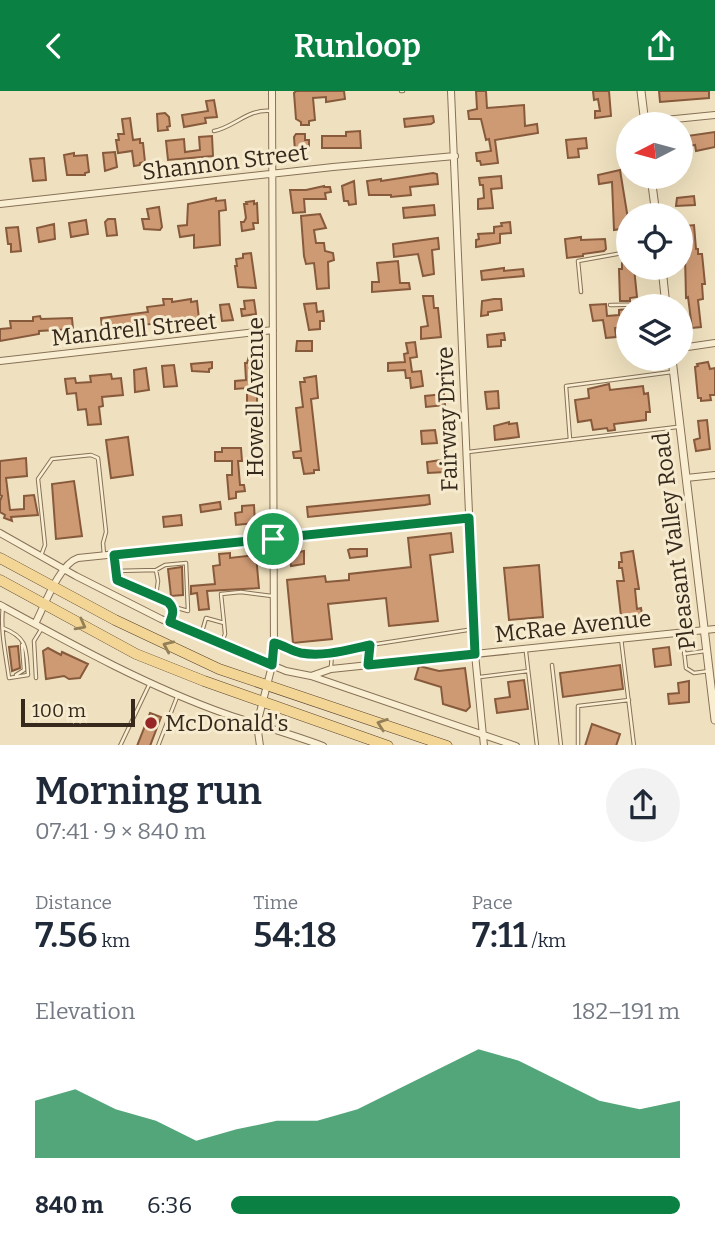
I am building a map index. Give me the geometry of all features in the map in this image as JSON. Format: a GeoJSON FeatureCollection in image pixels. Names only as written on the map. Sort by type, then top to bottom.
{"type":"FeatureCollection","features":[{"type":"Feature","properties":{"kind":"main road"},"geometry":{"type":"LineString","coordinates":[[0,558],[150,638],[219,669],[447,745]]}},
{"type":"Feature","properties":{"kind":"main road"},"geometry":{"type":"LineString","coordinates":[[0,580],[136,655],[388,745]]}},
{"type":"Feature","properties":{"kind":"street","name":"Howell Avenue"},"geometry":{"type":"LineString","coordinates":[[257,724],[272,665],[274,643],[272,91]]}},
{"type":"Feature","properties":{"kind":"street","name":"Fairway Drive"},"geometry":{"type":"LineString","coordinates":[[451,91],[476,677],[484,745]]}},
{"type":"Feature","properties":{"kind":"street"},"geometry":{"type":"LineString","coordinates":[[642,91],[644,112]]}},
{"type":"Feature","properties":{"kind":"street"},"geometry":{"type":"LineString","coordinates":[[693,118],[715,115]]}},
{"type":"Feature","properties":{"kind":"street","name":"Shannon Street"},"geometry":{"type":"LineString","coordinates":[[0,204],[455,156]]}},
{"type":"Feature","properties":{"kind":"street","name":"Mandrell Street"},"geometry":{"type":"LineString","coordinates":[[0,361],[273,330]]}},
{"type":"Feature","properties":{"kind":"street"},"geometry":{"type":"LineString","coordinates":[[693,346],[715,343]]}},
{"type":"Feature","properties":{"kind":"street","name":"Pleasant Valley Road"},"geometry":{"type":"LineString","coordinates":[[674,372],[715,714]]}},
{"type":"Feature","properties":{"kind":"street"},"geometry":{"type":"LineString","coordinates":[[686,478],[715,475]]}},
{"type":"Feature","properties":{"kind":"street"},"geometry":{"type":"LineString","coordinates":[[38,626],[63,569],[71,560],[469,518]]}},
{"type":"Feature","properties":{"kind":"street"},"geometry":{"type":"LineString","coordinates":[[0,533],[63,569],[170,622],[286,671],[311,676],[516,745]]}},
{"type":"Feature","properties":{"kind":"street"},"geometry":{"type":"LineString","coordinates":[[2,606],[86,653],[150,682],[257,724],[323,745]]}},
{"type":"Feature","properties":{"kind":"street","name":"McRae Avenue"},"geometry":{"type":"LineString","coordinates":[[311,676],[331,669],[715,629]]}},
{"type":"Feature","properties":{"kind":"street"},"geometry":{"type":"LineString","coordinates":[[257,724],[260,745]]}},
{"type":"Feature","properties":{"kind":"lane"},"geometry":{"type":"LineString","coordinates":[[214,131],[224,129],[254,112],[272,111]]}},
{"type":"Feature","properties":{"kind":"lane"},"geometry":{"type":"LineString","coordinates":[[580,292],[578,261],[616,254]]}},
{"type":"Feature","properties":{"kind":"lane"},"geometry":{"type":"LineString","coordinates":[[610,306],[616,305]]}},
{"type":"Feature","properties":{"kind":"lane"},"geometry":{"type":"LineString","coordinates":[[570,440],[566,386],[674,372]]}},
{"type":"Feature","properties":{"kind":"lane"},"geometry":{"type":"LineString","coordinates":[[466,452],[680,426]]}},
{"type":"Feature","properties":{"kind":"lane"},"geometry":{"type":"LineString","coordinates":[[40,556],[45,545],[38,479],[52,459],[92,455],[98,458],[106,532],[104,555]]}},
{"type":"Feature","properties":{"kind":"lane"},"geometry":{"type":"LineString","coordinates":[[114,555],[117,580],[188,611],[186,563],[165,565],[156,570],[116,571]]}},
{"type":"Feature","properties":{"kind":"lane"},"geometry":{"type":"LineString","coordinates":[[156,570],[156,597]]}},
{"type":"Feature","properties":{"kind":"lane"},"geometry":{"type":"LineString","coordinates":[[222,643],[225,634],[221,594],[241,592],[273,596]]}},
{"type":"Feature","properties":{"kind":"lane"},"geometry":{"type":"LineString","coordinates":[[2,606],[3,628],[9,678],[28,675],[26,648],[16,634],[3,628]]}},
{"type":"Feature","properties":{"kind":"lane"},"geometry":{"type":"LineString","coordinates":[[170,622],[173,606]]}},
{"type":"Feature","properties":{"kind":"lane"},"geometry":{"type":"LineString","coordinates":[[201,635],[206,618],[224,623]]}},
{"type":"Feature","properties":{"kind":"lane"},"geometry":{"type":"LineString","coordinates":[[36,678],[34,641],[38,626]]}},
{"type":"Feature","properties":{"kind":"lane"},"geometry":{"type":"LineString","coordinates":[[274,643],[299,653],[332,653],[474,629]]}},
{"type":"Feature","properties":{"kind":"lane"},"geometry":{"type":"LineString","coordinates":[[682,632],[686,668],[694,673],[710,664]]}},
{"type":"Feature","properties":{"kind":"lane"},"geometry":{"type":"LineString","coordinates":[[621,639],[634,745]]}},
{"type":"Feature","properties":{"kind":"lane"},"geometry":{"type":"LineString","coordinates":[[368,665],[370,645]]}},
{"type":"Feature","properties":{"kind":"lane"},"geometry":{"type":"LineString","coordinates":[[525,648],[537,745]]}},
{"type":"Feature","properties":{"kind":"lane"},"geometry":{"type":"LineString","coordinates":[[684,654],[706,651]]}},
{"type":"Feature","properties":{"kind":"lane"},"geometry":{"type":"LineString","coordinates":[[331,669],[332,653]]}},
{"type":"Feature","properties":{"kind":"lane"},"geometry":{"type":"LineString","coordinates":[[552,665],[561,745]]}},
{"type":"Feature","properties":{"kind":"lane"},"geometry":{"type":"LineString","coordinates":[[476,677],[528,671]]}},
{"type":"Feature","properties":{"kind":"lane"},"geometry":{"type":"LineString","coordinates":[[120,745],[150,682]]}},
{"type":"Feature","properties":{"kind":"lane"},"geometry":{"type":"LineString","coordinates":[[158,745],[178,694]]}},
{"type":"Feature","properties":{"kind":"lane"},"geometry":{"type":"LineString","coordinates":[[578,745],[578,706],[629,700]]}},
{"type":"Feature","properties":{"kind":"building"},"geometry":{"type":"Polygon","coordinates":[[[296,91],[344,91],[345,99],[326,102],[326,97],[313,98],[315,120],[309,121],[309,125],[301,125],[296,119],[296,91]]]}},
{"type":"Feature","properties":{"kind":"building"},"geometry":{"type":"Polygon","coordinates":[[[476,91],[486,91],[487,108],[524,105],[525,126],[537,124],[538,133],[495,140],[498,163],[481,165],[480,161],[477,161],[476,153],[491,151],[481,119],[469,119],[468,111],[477,109],[476,91]]]}},
{"type":"Feature","properties":{"kind":"building"},"geometry":{"type":"Polygon","coordinates":[[[593,91],[609,91],[611,116],[595,118],[595,111],[600,111],[593,91]]]}},
{"type":"Feature","properties":{"kind":"building"},"geometry":{"type":"Polygon","coordinates":[[[659,91],[709,91],[709,98],[660,102],[659,91]]]}},
{"type":"Feature","properties":{"kind":"building"},"geometry":{"type":"Polygon","coordinates":[[[214,100],[217,117],[205,118],[206,123],[184,127],[182,115],[208,111],[206,101],[214,100]]]}},
{"type":"Feature","properties":{"kind":"building"},"geometry":{"type":"Polygon","coordinates":[[[165,113],[169,117],[170,126],[167,127],[168,130],[158,131],[157,114],[165,113]]]}},
{"type":"Feature","properties":{"kind":"building"},"geometry":{"type":"Polygon","coordinates":[[[433,116],[434,122],[431,124],[405,127],[404,119],[433,116]]]}},
{"type":"Feature","properties":{"kind":"building"},"geometry":{"type":"Polygon","coordinates":[[[130,118],[133,140],[140,139],[140,143],[143,143],[145,162],[134,166],[132,151],[118,153],[116,140],[119,140],[118,134],[124,134],[122,119],[130,118]]]}},
{"type":"Feature","properties":{"kind":"building"},"geometry":{"type":"Polygon","coordinates":[[[360,131],[361,148],[322,148],[322,136],[346,136],[346,132],[360,131]]]}},
{"type":"Feature","properties":{"kind":"building"},"geometry":{"type":"Polygon","coordinates":[[[715,132],[715,147],[696,151],[693,135],[715,132]]]}},
{"type":"Feature","properties":{"kind":"building"},"geometry":{"type":"Polygon","coordinates":[[[296,134],[305,134],[305,140],[309,140],[309,146],[303,151],[295,151],[296,134]]]}},
{"type":"Feature","properties":{"kind":"building"},"geometry":{"type":"Polygon","coordinates":[[[212,136],[213,156],[168,160],[166,141],[184,139],[185,152],[200,150],[199,137],[212,136]]]}},
{"type":"Feature","properties":{"kind":"building"},"geometry":{"type":"Polygon","coordinates":[[[586,138],[587,148],[578,149],[579,157],[568,158],[566,140],[586,138]]]}},
{"type":"Feature","properties":{"kind":"building"},"geometry":{"type":"Polygon","coordinates":[[[115,152],[117,167],[105,171],[103,153],[115,152]]]}},
{"type":"Feature","properties":{"kind":"building"},"geometry":{"type":"Polygon","coordinates":[[[74,153],[74,156],[87,155],[89,172],[85,175],[67,175],[64,155],[74,153]]]}},
{"type":"Feature","properties":{"kind":"building"},"geometry":{"type":"Polygon","coordinates":[[[44,158],[46,180],[33,181],[30,159],[44,158]]]}},
{"type":"Feature","properties":{"kind":"building"},"geometry":{"type":"Polygon","coordinates":[[[616,171],[616,189],[623,189],[625,203],[616,203],[616,230],[612,182],[599,184],[598,175],[616,171]]]}},
{"type":"Feature","properties":{"kind":"building"},"geometry":{"type":"Polygon","coordinates":[[[437,174],[438,184],[410,187],[411,195],[369,195],[367,181],[437,174]]]}},
{"type":"Feature","properties":{"kind":"building"},"geometry":{"type":"Polygon","coordinates":[[[501,176],[502,188],[491,189],[493,208],[478,209],[478,199],[484,198],[483,185],[480,185],[479,178],[501,176]]]}},
{"type":"Feature","properties":{"kind":"building"},"geometry":{"type":"Polygon","coordinates":[[[354,181],[356,204],[349,205],[348,201],[344,201],[342,186],[354,181]]]}},
{"type":"Feature","properties":{"kind":"building"},"geometry":{"type":"Polygon","coordinates":[[[330,187],[331,192],[325,193],[326,199],[304,199],[305,212],[293,213],[290,190],[330,187]]]}},
{"type":"Feature","properties":{"kind":"building"},"geometry":{"type":"Polygon","coordinates":[[[694,196],[695,205],[676,203],[677,198],[694,196]]]}},
{"type":"Feature","properties":{"kind":"building"},"geometry":{"type":"Polygon","coordinates":[[[216,198],[216,201],[225,200],[226,210],[219,211],[220,245],[194,248],[194,235],[180,237],[178,226],[187,225],[188,204],[216,198]]]}},
{"type":"Feature","properties":{"kind":"building"},"geometry":{"type":"Polygon","coordinates":[[[254,201],[254,204],[257,203],[258,223],[253,223],[254,229],[242,231],[241,222],[246,218],[244,204],[254,201]]]}},
{"type":"Feature","properties":{"kind":"building"},"geometry":{"type":"Polygon","coordinates":[[[434,205],[435,215],[404,218],[403,208],[434,205]]]}},
{"type":"Feature","properties":{"kind":"building"},"geometry":{"type":"Polygon","coordinates":[[[159,207],[162,227],[160,230],[144,229],[142,219],[149,219],[147,209],[159,207]]]}},
{"type":"Feature","properties":{"kind":"building"},"geometry":{"type":"Polygon","coordinates":[[[320,214],[326,228],[314,230],[316,243],[324,243],[325,251],[333,253],[334,260],[328,262],[329,288],[317,289],[314,263],[306,264],[304,256],[301,216],[320,214]]]}},
{"type":"Feature","properties":{"kind":"building"},"geometry":{"type":"Polygon","coordinates":[[[115,219],[117,235],[107,236],[105,222],[115,219]]]}},
{"type":"Feature","properties":{"kind":"building"},"geometry":{"type":"Polygon","coordinates":[[[86,220],[88,234],[71,237],[69,223],[86,220]]]}},
{"type":"Feature","properties":{"kind":"building"},"geometry":{"type":"Polygon","coordinates":[[[510,222],[511,233],[500,234],[500,243],[476,247],[478,234],[494,233],[494,227],[510,222]]]}},
{"type":"Feature","properties":{"kind":"building"},"geometry":{"type":"Polygon","coordinates":[[[54,224],[55,239],[39,242],[37,228],[54,224]]]}},
{"type":"Feature","properties":{"kind":"building"},"geometry":{"type":"Polygon","coordinates":[[[693,225],[696,249],[698,254],[702,254],[705,284],[702,284],[703,299],[698,300],[701,327],[693,328],[693,294],[686,294],[686,280],[693,280],[693,225]]]}},
{"type":"Feature","properties":{"kind":"building"},"geometry":{"type":"Polygon","coordinates":[[[18,227],[21,251],[11,252],[6,228],[18,227]]]}},
{"type":"Feature","properties":{"kind":"building"},"geometry":{"type":"Polygon","coordinates":[[[581,237],[581,240],[605,239],[606,249],[567,258],[565,239],[581,237]]]}},
{"type":"Feature","properties":{"kind":"building"},"geometry":{"type":"Polygon","coordinates":[[[438,238],[439,249],[432,250],[434,274],[423,276],[418,254],[394,257],[393,244],[438,238]]]}},
{"type":"Feature","properties":{"kind":"building"},"geometry":{"type":"Polygon","coordinates":[[[251,253],[256,288],[238,287],[236,259],[251,253]]]}},
{"type":"Feature","properties":{"kind":"building"},"geometry":{"type":"Polygon","coordinates":[[[398,261],[400,283],[409,283],[410,289],[372,292],[372,282],[379,282],[377,263],[398,261]]]}},
{"type":"Feature","properties":{"kind":"building"},"geometry":{"type":"Polygon","coordinates":[[[504,268],[504,271],[523,269],[524,276],[482,280],[481,271],[504,268]]]}},
{"type":"Feature","properties":{"kind":"building"},"geometry":{"type":"Polygon","coordinates":[[[619,280],[635,280],[637,294],[620,294],[619,280]]]}},
{"type":"Feature","properties":{"kind":"building"},"geometry":{"type":"Polygon","coordinates":[[[423,296],[433,296],[434,308],[438,308],[441,337],[421,339],[421,327],[428,326],[423,296]]]}},
{"type":"Feature","properties":{"kind":"building"},"geometry":{"type":"Polygon","coordinates":[[[163,299],[172,299],[172,302],[191,299],[191,302],[197,301],[199,319],[102,328],[101,318],[148,312],[147,307],[164,305],[163,299]]]}},
{"type":"Feature","properties":{"kind":"building"},"geometry":{"type":"Polygon","coordinates":[[[501,299],[502,310],[481,316],[482,301],[501,299]]]}},
{"type":"Feature","properties":{"kind":"building"},"geometry":{"type":"Polygon","coordinates":[[[254,300],[256,314],[242,316],[244,301],[254,300]]]}},
{"type":"Feature","properties":{"kind":"building"},"geometry":{"type":"Polygon","coordinates":[[[316,303],[317,312],[323,311],[324,321],[320,321],[320,329],[309,330],[304,304],[316,303]]]}},
{"type":"Feature","properties":{"kind":"building"},"geometry":{"type":"Polygon","coordinates":[[[229,304],[233,320],[222,321],[220,305],[229,304]]]}},
{"type":"Feature","properties":{"kind":"building"},"geometry":{"type":"Polygon","coordinates":[[[606,304],[607,316],[616,315],[616,337],[606,338],[603,320],[593,321],[590,305],[606,304]]]}},
{"type":"Feature","properties":{"kind":"building"},"geometry":{"type":"Polygon","coordinates":[[[40,316],[41,319],[72,318],[73,329],[39,331],[39,334],[0,341],[0,329],[11,328],[10,321],[33,321],[33,317],[40,316]]]}},
{"type":"Feature","properties":{"kind":"building"},"geometry":{"type":"Polygon","coordinates":[[[504,333],[505,340],[501,340],[501,346],[488,347],[487,335],[504,333]]]}},
{"type":"Feature","properties":{"kind":"building"},"geometry":{"type":"Polygon","coordinates":[[[297,341],[312,341],[312,351],[296,351],[297,341]]]}},
{"type":"Feature","properties":{"kind":"building"},"geometry":{"type":"Polygon","coordinates":[[[415,342],[417,357],[410,358],[412,372],[421,371],[423,386],[411,388],[410,378],[406,378],[405,370],[388,371],[388,363],[405,362],[404,354],[408,353],[406,343],[415,342]]]}},
{"type":"Feature","properties":{"kind":"building"},"geometry":{"type":"Polygon","coordinates":[[[249,356],[259,358],[257,403],[247,403],[247,388],[235,389],[235,381],[246,380],[245,363],[249,356]]]}},
{"type":"Feature","properties":{"kind":"building"},"geometry":{"type":"Polygon","coordinates":[[[212,362],[209,372],[192,371],[191,364],[212,362]]]}},
{"type":"Feature","properties":{"kind":"building"},"geometry":{"type":"Polygon","coordinates":[[[708,362],[710,369],[715,368],[715,395],[710,395],[711,400],[701,401],[701,398],[698,398],[695,367],[708,362]]]}},
{"type":"Feature","properties":{"kind":"building"},"geometry":{"type":"Polygon","coordinates":[[[174,365],[177,386],[164,387],[162,366],[174,365]]]}},
{"type":"Feature","properties":{"kind":"building"},"geometry":{"type":"Polygon","coordinates":[[[146,368],[149,390],[135,392],[134,370],[146,368]]]}},
{"type":"Feature","properties":{"kind":"building"},"geometry":{"type":"Polygon","coordinates":[[[111,374],[112,379],[121,378],[123,395],[102,397],[103,406],[99,407],[101,424],[88,425],[86,409],[78,410],[76,393],[67,394],[65,379],[75,378],[76,383],[91,382],[90,376],[111,374]]]}},
{"type":"Feature","properties":{"kind":"building"},"geometry":{"type":"Polygon","coordinates":[[[316,376],[318,398],[311,399],[319,470],[304,474],[301,458],[294,458],[293,452],[301,451],[296,408],[303,407],[300,382],[305,382],[304,378],[316,376]]]}},
{"type":"Feature","properties":{"kind":"building"},"geometry":{"type":"Polygon","coordinates":[[[609,384],[610,390],[643,386],[644,394],[648,393],[650,412],[646,412],[646,420],[614,424],[615,430],[608,431],[607,428],[593,430],[591,420],[578,422],[575,400],[589,398],[588,389],[609,384]]]}},
{"type":"Feature","properties":{"kind":"building"},"geometry":{"type":"Polygon","coordinates":[[[498,391],[499,408],[487,409],[485,392],[498,391]]]}},
{"type":"Feature","properties":{"kind":"building"},"geometry":{"type":"Polygon","coordinates":[[[444,394],[445,405],[426,407],[425,396],[444,394]]]}},
{"type":"Feature","properties":{"kind":"building"},"geometry":{"type":"Polygon","coordinates":[[[707,420],[710,449],[696,451],[694,440],[700,438],[698,421],[707,420]]]}},
{"type":"Feature","properties":{"kind":"building"},"geometry":{"type":"Polygon","coordinates":[[[517,423],[519,437],[495,440],[494,426],[517,423]]]}},
{"type":"Feature","properties":{"kind":"building"},"geometry":{"type":"Polygon","coordinates":[[[435,430],[437,443],[422,444],[421,431],[435,430]]]}},
{"type":"Feature","properties":{"kind":"building"},"geometry":{"type":"Polygon","coordinates":[[[128,437],[133,475],[111,478],[106,440],[128,437]]]}},
{"type":"Feature","properties":{"kind":"building"},"geometry":{"type":"Polygon","coordinates":[[[222,448],[241,448],[242,461],[238,461],[240,485],[244,485],[245,491],[236,492],[236,498],[229,499],[227,475],[232,475],[232,461],[215,461],[215,452],[222,452],[222,448]]]}},
{"type":"Feature","properties":{"kind":"building"},"geometry":{"type":"Polygon","coordinates":[[[26,458],[27,476],[6,478],[10,510],[24,509],[24,496],[34,495],[38,515],[11,517],[12,521],[4,518],[5,515],[0,512],[0,461],[26,458]]]}},
{"type":"Feature","properties":{"kind":"building"},"geometry":{"type":"Polygon","coordinates":[[[441,460],[445,472],[428,473],[427,462],[441,460]]]}},
{"type":"Feature","properties":{"kind":"building"},"geometry":{"type":"Polygon","coordinates":[[[74,481],[82,536],[56,539],[52,484],[74,481]]]}},
{"type":"Feature","properties":{"kind":"building"},"geometry":{"type":"Polygon","coordinates":[[[429,495],[430,504],[425,505],[308,517],[307,507],[429,495]]]}},
{"type":"Feature","properties":{"kind":"building"},"geometry":{"type":"Polygon","coordinates":[[[220,502],[221,509],[201,512],[200,505],[220,502]]]}},
{"type":"Feature","properties":{"kind":"building"},"geometry":{"type":"Polygon","coordinates":[[[254,505],[255,523],[236,525],[235,513],[242,512],[242,506],[254,505]]]}},
{"type":"Feature","properties":{"kind":"building"},"geometry":{"type":"Polygon","coordinates":[[[181,515],[182,525],[164,527],[163,517],[181,515]]]}},
{"type":"Feature","properties":{"kind":"building"},"geometry":{"type":"Polygon","coordinates":[[[451,533],[453,552],[430,555],[438,621],[389,626],[386,598],[328,604],[332,639],[293,643],[287,580],[325,576],[326,582],[349,580],[349,574],[411,567],[408,538],[451,533]]]}},
{"type":"Feature","properties":{"kind":"building"},"geometry":{"type":"Polygon","coordinates":[[[350,549],[367,549],[367,556],[350,558],[350,549]]]}},
{"type":"Feature","properties":{"kind":"building"},"geometry":{"type":"Polygon","coordinates":[[[304,551],[304,564],[291,566],[289,554],[304,551]]]}},
{"type":"Feature","properties":{"kind":"building"},"geometry":{"type":"Polygon","coordinates":[[[633,551],[639,589],[635,589],[637,609],[641,608],[642,614],[638,615],[638,618],[626,619],[621,616],[617,581],[624,581],[622,568],[619,568],[619,562],[622,562],[621,553],[633,551]]]}},
{"type":"Feature","properties":{"kind":"building"},"geometry":{"type":"Polygon","coordinates":[[[230,553],[230,558],[256,555],[259,588],[207,591],[209,609],[199,610],[197,593],[191,594],[191,586],[215,584],[213,566],[220,565],[219,554],[230,553]]]}},
{"type":"Feature","properties":{"kind":"building"},"geometry":{"type":"Polygon","coordinates":[[[539,565],[543,617],[509,620],[504,568],[539,565]]]}},
{"type":"Feature","properties":{"kind":"building"},"geometry":{"type":"Polygon","coordinates":[[[182,567],[183,595],[171,596],[168,569],[182,567]]]}},
{"type":"Feature","properties":{"kind":"building"},"geometry":{"type":"Polygon","coordinates":[[[18,646],[20,668],[12,671],[9,647],[18,646]]]}},
{"type":"Feature","properties":{"kind":"building"},"geometry":{"type":"Polygon","coordinates":[[[669,647],[671,665],[655,667],[653,649],[669,647]]]}},
{"type":"Feature","properties":{"kind":"building"},"geometry":{"type":"Polygon","coordinates":[[[48,648],[88,664],[80,678],[69,679],[64,676],[46,679],[43,651],[48,648]]]}},
{"type":"Feature","properties":{"kind":"building"},"geometry":{"type":"Polygon","coordinates":[[[620,665],[623,689],[563,697],[560,673],[620,665]]]}},
{"type":"Feature","properties":{"kind":"building"},"geometry":{"type":"Polygon","coordinates":[[[419,666],[439,671],[465,668],[470,707],[466,711],[443,704],[441,687],[415,679],[419,666]]]}},
{"type":"Feature","properties":{"kind":"building"},"geometry":{"type":"Polygon","coordinates":[[[524,680],[528,709],[497,713],[495,699],[510,697],[508,682],[524,680]]]}},
{"type":"Feature","properties":{"kind":"building"},"geometry":{"type":"Polygon","coordinates":[[[689,681],[689,702],[669,704],[668,694],[679,693],[678,683],[689,681]]]}},
{"type":"Feature","properties":{"kind":"building"},"geometry":{"type":"Polygon","coordinates":[[[150,713],[161,717],[150,745],[137,745],[150,713]]]}},
{"type":"Feature","properties":{"kind":"building"},"geometry":{"type":"Polygon","coordinates":[[[592,724],[620,734],[616,745],[585,745],[592,724]]]}},
{"type":"Feature","properties":{"kind":"place","name":"McDonald's"},"geometry":{"type":"Point","coordinates":[151,723]}},
{"type":"Feature","properties":{"kind":"route"},"geometry":{"type":"LineString","coordinates":[[469,518],[475,654],[368,665],[370,645],[332,653],[299,653],[274,643],[272,665],[170,622],[174,612],[173,606],[168,602],[117,580],[114,555],[273,539],[469,518]]}}]}
